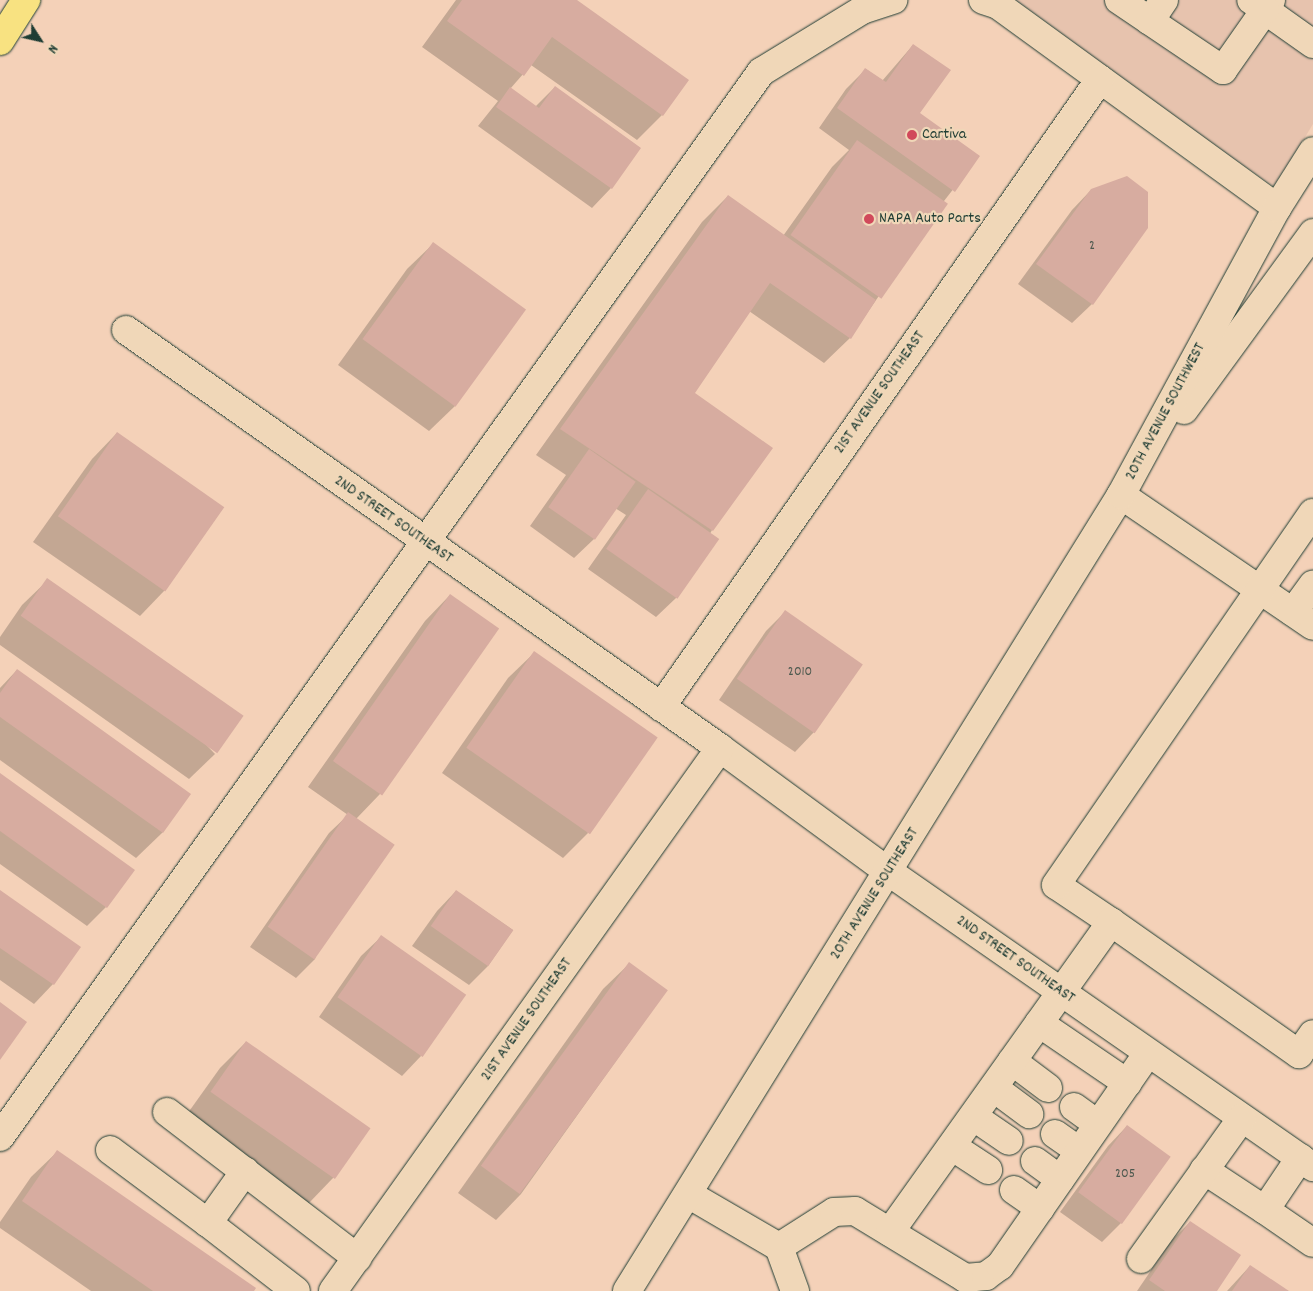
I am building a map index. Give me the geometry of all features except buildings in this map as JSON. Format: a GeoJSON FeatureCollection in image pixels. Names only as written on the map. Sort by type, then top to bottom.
{"type":"FeatureCollection","features":[{"type":"Feature","properties":{"kind":"highway"},"geometry":{"type":"LineString","coordinates":[[0,40],[26,0]]}},
{"type":"Feature","properties":{"kind":"street"},"geometry":{"type":"LineString","coordinates":[[0,1137],[761,72],[862,10],[893,0]]}},
{"type":"Feature","properties":{"kind":"street"},"geometry":{"type":"LineString","coordinates":[[983,0],[998,5],[1277,208]]}},
{"type":"Feature","properties":{"kind":"street"},"geometry":{"type":"LineString","coordinates":[[1120,0],[1157,10],[1224,70],[1262,3],[1313,44]]}},
{"type":"Feature","properties":{"kind":"street","name":"21ST AVENUE SOUTHEAST"},"geometry":{"type":"LineString","coordinates":[[661,707],[1100,79]]}},
{"type":"Feature","properties":{"kind":"street","name":"20TH AVENUE SOUTHWEST"},"geometry":{"type":"LineString","coordinates":[[1121,496],[1277,208],[1313,151]]}},
{"type":"Feature","properties":{"kind":"street","name":"20TH AVENUE SOUTHWEST"},"geometry":{"type":"LineString","coordinates":[[1121,496],[1313,233]]}},
{"type":"Feature","properties":{"kind":"street","name":"2ND STREET SOUTHEAST"},"geometry":{"type":"LineString","coordinates":[[126,330],[425,544],[720,748],[889,872],[1307,1163]]}},
{"type":"Feature","properties":{"kind":"street"},"geometry":{"type":"LineString","coordinates":[[1121,496],[1303,619],[1313,584]]}},
{"type":"Feature","properties":{"kind":"street","name":"20TH AVENUE SOUTHEAST"},"geometry":{"type":"LineString","coordinates":[[627,1291],[1121,496]]}},
{"type":"Feature","properties":{"kind":"street"},"geometry":{"type":"LineString","coordinates":[[1313,513],[1056,885],[1299,1054],[1313,1034]]}},
{"type":"Feature","properties":{"kind":"street","name":"21ST AVENUE SOUTHEAST"},"geometry":{"type":"LineString","coordinates":[[333,1291],[720,748]]}},
{"type":"Feature","properties":{"kind":"street"},"geometry":{"type":"LineString","coordinates":[[890,1232],[953,1147],[1110,922]]}},
{"type":"Feature","properties":{"kind":"street"},"geometry":{"type":"LineString","coordinates":[[1040,1023],[1127,1083]]}},
{"type":"Feature","properties":{"kind":"street"},"geometry":{"type":"LineString","coordinates":[[779,1247],[834,1212],[855,1211],[965,1278],[986,1276],[1000,1266],[1148,1053]]}},
{"type":"Feature","properties":{"kind":"street"},"geometry":{"type":"LineString","coordinates":[[1012,1061],[1048,1088]]}},
{"type":"Feature","properties":{"kind":"street"},"geometry":{"type":"LineString","coordinates":[[994,1088],[1029,1114]]}},
{"type":"Feature","properties":{"kind":"street"},"geometry":{"type":"LineString","coordinates":[[1074,1107],[1097,1124]]}},
{"type":"Feature","properties":{"kind":"street"},"geometry":{"type":"LineString","coordinates":[[167,1112],[357,1258]]}},
{"type":"Feature","properties":{"kind":"street"},"geometry":{"type":"LineString","coordinates":[[974,1116],[1009,1141]]}},
{"type":"Feature","properties":{"kind":"street"},"geometry":{"type":"LineString","coordinates":[[1141,1258],[1242,1118]]}},
{"type":"Feature","properties":{"kind":"street"},"geometry":{"type":"LineString","coordinates":[[1054,1134],[1079,1151]]}},
{"type":"Feature","properties":{"kind":"street"},"geometry":{"type":"LineString","coordinates":[[953,1147],[988,1170]]}},
{"type":"Feature","properties":{"kind":"street"},"geometry":{"type":"LineString","coordinates":[[110,1150],[296,1291]]}},
{"type":"Feature","properties":{"kind":"street"},"geometry":{"type":"LineString","coordinates":[[1035,1161],[1060,1179]]}},
{"type":"Feature","properties":{"kind":"street"},"geometry":{"type":"LineString","coordinates":[[1265,1210],[1307,1163]]}},
{"type":"Feature","properties":{"kind":"street"},"geometry":{"type":"LineString","coordinates":[[1204,1170],[1313,1243]]}},
{"type":"Feature","properties":{"kind":"street"},"geometry":{"type":"LineString","coordinates":[[208,1223],[245,1171]]}},
{"type":"Feature","properties":{"kind":"street"},"geometry":{"type":"LineString","coordinates":[[1014,1190],[1040,1208]]}},
{"type":"Feature","properties":{"kind":"street"},"geometry":{"type":"LineString","coordinates":[[688,1194],[779,1247],[796,1291]]}},
{"type":"Feature","properties":{"kind":"shaded area"},"geometry":{"type":"Polygon","coordinates":[[[991,0],[1313,0],[1313,124],[1275,187],[991,0]]]}},
{"type":"Feature","properties":{"kind":"place","name":"Cartiva"},"geometry":{"type":"Point","coordinates":[912,135]}},
{"type":"Feature","properties":{"kind":"place","name":"NAPA Auto Parts"},"geometry":{"type":"Point","coordinates":[869,219]}}]}
